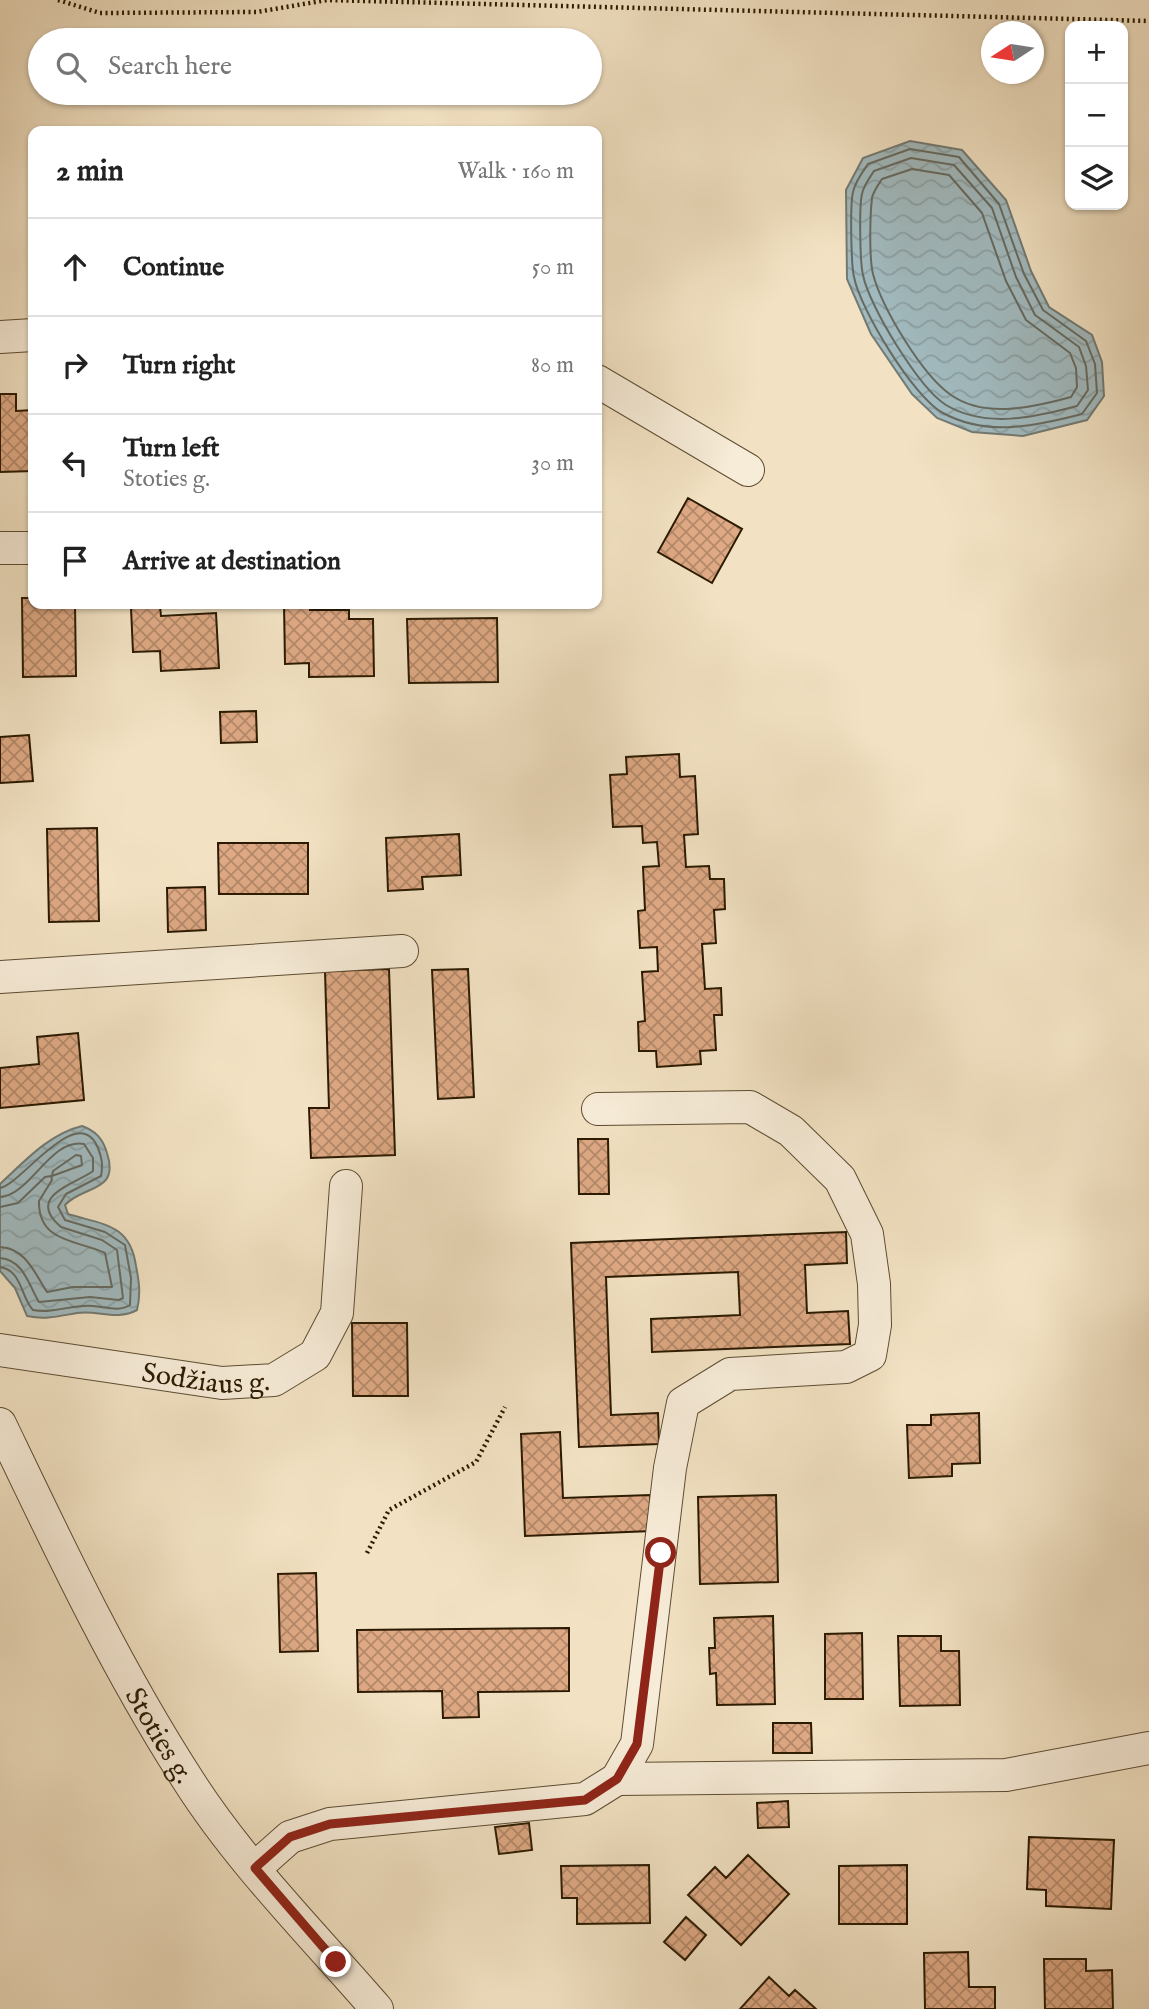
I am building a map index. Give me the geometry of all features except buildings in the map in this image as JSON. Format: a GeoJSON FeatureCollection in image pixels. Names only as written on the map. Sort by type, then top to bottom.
{"type":"FeatureCollection","features":[{"type":"Feature","properties":{"kind":"street"},"geometry":{"type":"LineString","coordinates":[[0,337],[28,335]]}},
{"type":"Feature","properties":{"kind":"street"},"geometry":{"type":"LineString","coordinates":[[602,383],[748,470]]}},
{"type":"Feature","properties":{"kind":"street"},"geometry":{"type":"LineString","coordinates":[[0,548],[28,548]]}},
{"type":"Feature","properties":{"kind":"street"},"geometry":{"type":"LineString","coordinates":[[0,978],[402,951]]}},
{"type":"Feature","properties":{"kind":"street"},"geometry":{"type":"LineString","coordinates":[[255,1868],[290,1837],[330,1824],[585,1800],[617,1779],[637,1744],[670,1468],[683,1403],[730,1374],[846,1367],[870,1355],[875,1325],[874,1284],[867,1234],[840,1179],[791,1131],[750,1107],[597,1109]]}},
{"type":"Feature","properties":{"kind":"street","name":"Sodžiaus g."},"geometry":{"type":"LineString","coordinates":[[0,1350],[222,1383],[274,1380],[315,1355],[337,1314],[346,1186]]}},
{"type":"Feature","properties":{"kind":"street","name":"Stoties g."},"geometry":{"type":"LineString","coordinates":[[0,1424],[110,1648],[189,1782],[255,1868],[377,2009]]}},
{"type":"Feature","properties":{"kind":"street"},"geometry":{"type":"LineString","coordinates":[[617,1779],[1006,1775],[1149,1748]]}},
{"type":"Feature","properties":{"kind":"path"},"geometry":{"type":"LineString","coordinates":[[58,0],[100,13],[257,12],[327,0],[1149,21]]}},
{"type":"Feature","properties":{"kind":"path"},"geometry":{"type":"LineString","coordinates":[[367,1553],[389,1510],[476,1462],[505,1407]]}},
{"type":"Feature","properties":{"kind":"water"},"geometry":{"type":"Polygon","coordinates":[[[910,141],[962,150],[1006,200],[1031,271],[1049,307],[1092,335],[1102,362],[1104,396],[1087,420],[1023,436],[972,432],[937,418],[912,394],[871,334],[847,279],[846,190],[863,158],[910,141]]]}},
{"type":"Feature","properties":{"kind":"water"},"geometry":{"type":"Polygon","coordinates":[[[82,1126],[98,1136],[110,1166],[104,1182],[65,1205],[68,1214],[113,1228],[128,1242],[138,1277],[137,1310],[122,1315],[85,1312],[46,1318],[27,1316],[15,1288],[0,1271],[0,1184],[48,1142],[82,1126]]]}},
{"type":"Feature","properties":{"kind":"route"},"geometry":{"type":"LineString","coordinates":[[336,1962],[255,1868],[290,1837],[330,1824],[585,1800],[617,1779],[637,1744],[661,1553]]}}]}
